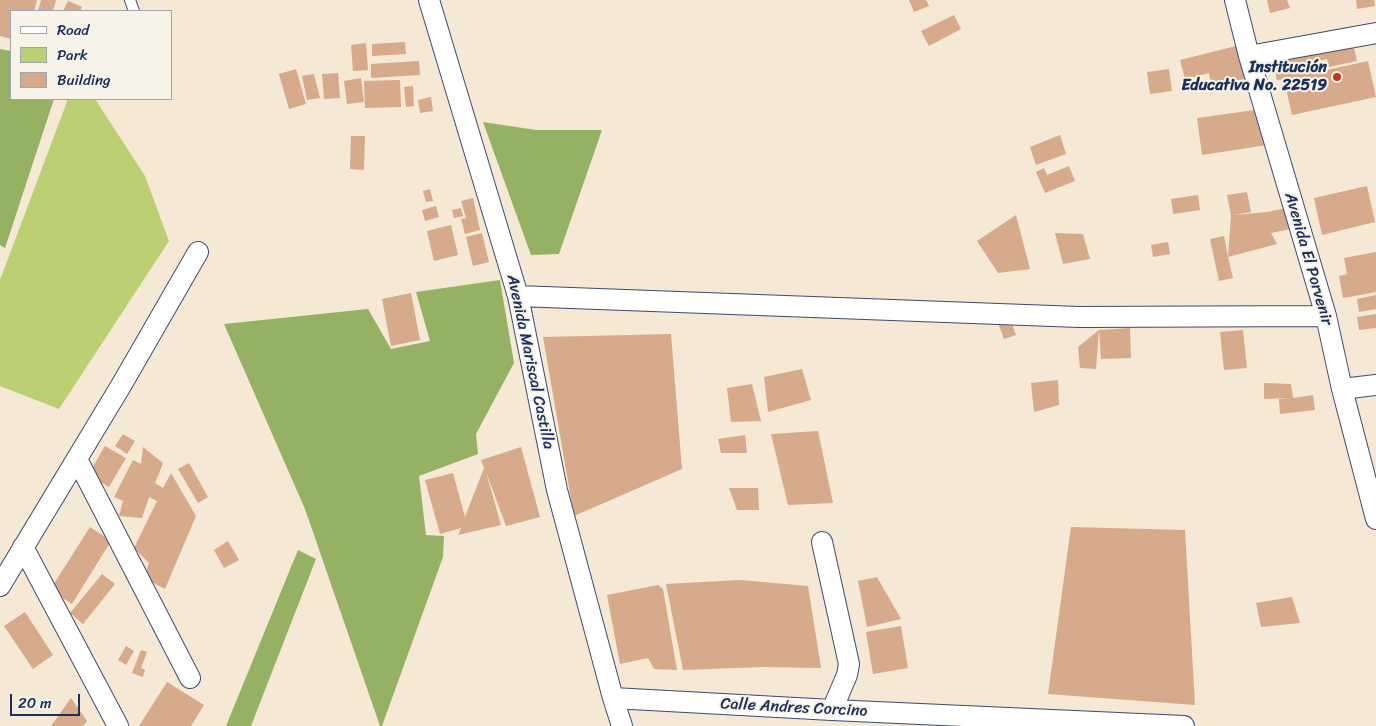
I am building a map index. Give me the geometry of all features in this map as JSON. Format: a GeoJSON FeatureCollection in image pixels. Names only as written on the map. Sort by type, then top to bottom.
{"type":"FeatureCollection","features":[{"type":"Feature","properties":{"kind":"street","name":"Avenida Mariscal Castilla"},"geometry":{"type":"LineString","coordinates":[[429,0],[518,296],[557,490],[622,726]]}},
{"type":"Feature","properties":{"kind":"street","name":"Avenida El Porvenir"},"geometry":{"type":"LineString","coordinates":[[1235,0],[1249,56],[1326,316],[1342,389],[1376,519]]}},
{"type":"Feature","properties":{"kind":"street"},"geometry":{"type":"LineString","coordinates":[[1249,56],[1376,33]]}},
{"type":"Feature","properties":{"kind":"street"},"geometry":{"type":"LineString","coordinates":[[0,586],[122,384],[198,252]]}},
{"type":"Feature","properties":{"kind":"street"},"geometry":{"type":"LineString","coordinates":[[518,296],[1079,317],[1326,316]]}},
{"type":"Feature","properties":{"kind":"street"},"geometry":{"type":"LineString","coordinates":[[1342,389],[1376,384]]}},
{"type":"Feature","properties":{"kind":"street"},"geometry":{"type":"LineString","coordinates":[[77,459],[190,678]]}},
{"type":"Feature","properties":{"kind":"street"},"geometry":{"type":"LineString","coordinates":[[822,542],[849,664],[840,716]]}},
{"type":"Feature","properties":{"kind":"street"},"geometry":{"type":"LineString","coordinates":[[23,547],[118,726]]}},
{"type":"Feature","properties":{"kind":"street","name":"Calle Andres Corcino"},"geometry":{"type":"LineString","coordinates":[[613,698],[840,716],[1184,726]]}},
{"type":"Feature","properties":{"kind":"green space"},"geometry":{"type":"Polygon","coordinates":[[[0,49],[10,51],[10,100],[54,100],[5,248],[0,245],[0,49]]]}},
{"type":"Feature","properties":{"kind":"green space"},"geometry":{"type":"Polygon","coordinates":[[[68,100],[96,100],[145,176],[169,241],[59,409],[0,386],[0,280],[68,100]]]}},
{"type":"Feature","properties":{"kind":"green space"},"geometry":{"type":"Polygon","coordinates":[[[483,122],[536,130],[602,130],[559,254],[531,255],[483,122]]]}},
{"type":"Feature","properties":{"kind":"green space"},"geometry":{"type":"Polygon","coordinates":[[[500,280],[514,363],[476,434],[478,454],[419,476],[426,535],[444,536],[443,557],[382,726],[380,726],[305,509],[224,324],[368,309],[391,349],[430,341],[416,292],[500,280]]]}},
{"type":"Feature","properties":{"kind":"green space"},"geometry":{"type":"Polygon","coordinates":[[[298,550],[316,559],[251,726],[226,726],[298,550]]]}},
{"type":"Feature","properties":{"kind":"building"},"geometry":{"type":"Polygon","coordinates":[[[0,0],[37,0],[34,10],[10,10],[10,39],[0,36],[0,0]]]}},
{"type":"Feature","properties":{"kind":"building"},"geometry":{"type":"Polygon","coordinates":[[[41,0],[56,0],[53,10],[38,10],[41,0]]]}},
{"type":"Feature","properties":{"kind":"building"},"geometry":{"type":"Polygon","coordinates":[[[909,0],[926,0],[929,6],[914,12],[909,0]]]}},
{"type":"Feature","properties":{"kind":"building"},"geometry":{"type":"Polygon","coordinates":[[[1267,0],[1287,0],[1290,8],[1270,13],[1267,0]]]}},
{"type":"Feature","properties":{"kind":"building"},"geometry":{"type":"Polygon","coordinates":[[[1356,0],[1374,0],[1375,6],[1357,9],[1356,0]]]}},
{"type":"Feature","properties":{"kind":"building"},"geometry":{"type":"Polygon","coordinates":[[[68,1],[82,7],[80,10],[64,10],[68,1]]]}},
{"type":"Feature","properties":{"kind":"building"},"geometry":{"type":"Polygon","coordinates":[[[954,15],[961,29],[929,46],[921,31],[954,15]]]}},
{"type":"Feature","properties":{"kind":"building"},"geometry":{"type":"Polygon","coordinates":[[[1352,38],[1357,61],[1329,67],[1327,59],[1311,63],[1313,73],[1368,61],[1376,97],[1292,115],[1284,79],[1277,80],[1272,55],[1352,38]]]}},
{"type":"Feature","properties":{"kind":"building"},"geometry":{"type":"Polygon","coordinates":[[[405,42],[406,54],[372,56],[372,44],[405,42]]]}},
{"type":"Feature","properties":{"kind":"building"},"geometry":{"type":"Polygon","coordinates":[[[366,43],[368,70],[353,71],[351,45],[366,43]]]}},
{"type":"Feature","properties":{"kind":"building"},"geometry":{"type":"Polygon","coordinates":[[[1240,45],[1248,78],[1212,87],[1209,73],[1185,79],[1180,60],[1240,45]]]}},
{"type":"Feature","properties":{"kind":"building"},"geometry":{"type":"Polygon","coordinates":[[[419,61],[420,75],[371,78],[371,64],[419,61]]]}},
{"type":"Feature","properties":{"kind":"building"},"geometry":{"type":"Polygon","coordinates":[[[296,69],[306,104],[289,109],[279,74],[296,69]]]}},
{"type":"Feature","properties":{"kind":"building"},"geometry":{"type":"Polygon","coordinates":[[[1169,69],[1172,91],[1150,94],[1147,72],[1169,69]]]}},
{"type":"Feature","properties":{"kind":"building"},"geometry":{"type":"Polygon","coordinates":[[[338,73],[340,98],[324,99],[322,74],[338,73]]]}},
{"type":"Feature","properties":{"kind":"building"},"geometry":{"type":"Polygon","coordinates":[[[314,74],[320,98],[307,100],[302,76],[314,74]]]}},
{"type":"Feature","properties":{"kind":"building"},"geometry":{"type":"Polygon","coordinates":[[[361,78],[364,102],[347,104],[344,81],[361,78]]]}},
{"type":"Feature","properties":{"kind":"building"},"geometry":{"type":"Polygon","coordinates":[[[400,80],[401,107],[365,108],[364,81],[400,80]]]}},
{"type":"Feature","properties":{"kind":"building"},"geometry":{"type":"Polygon","coordinates":[[[413,86],[414,106],[406,107],[404,87],[413,86]]]}},
{"type":"Feature","properties":{"kind":"building"},"geometry":{"type":"Polygon","coordinates":[[[431,97],[433,111],[420,113],[418,100],[431,97]]]}},
{"type":"Feature","properties":{"kind":"building"},"geometry":{"type":"Polygon","coordinates":[[[1262,109],[1267,145],[1202,155],[1197,118],[1262,109]]]}},
{"type":"Feature","properties":{"kind":"building"},"geometry":{"type":"Polygon","coordinates":[[[1060,135],[1066,154],[1036,165],[1030,147],[1060,135]]]}},
{"type":"Feature","properties":{"kind":"building"},"geometry":{"type":"Polygon","coordinates":[[[351,136],[365,136],[364,170],[350,169],[351,136]]]}},
{"type":"Feature","properties":{"kind":"building"},"geometry":{"type":"Polygon","coordinates":[[[1069,166],[1075,181],[1045,193],[1036,172],[1044,168],[1047,175],[1069,166]]]}},
{"type":"Feature","properties":{"kind":"building"},"geometry":{"type":"Polygon","coordinates":[[[1367,186],[1375,222],[1322,235],[1314,198],[1367,186]]]}},
{"type":"Feature","properties":{"kind":"building"},"geometry":{"type":"Polygon","coordinates":[[[430,189],[433,201],[426,202],[423,191],[430,189]]]}},
{"type":"Feature","properties":{"kind":"building"},"geometry":{"type":"Polygon","coordinates":[[[1247,192],[1251,212],[1234,215],[1286,208],[1290,229],[1271,233],[1277,244],[1228,257],[1231,216],[1227,195],[1247,192]]]}},
{"type":"Feature","properties":{"kind":"building"},"geometry":{"type":"Polygon","coordinates":[[[1198,195],[1200,210],[1173,214],[1171,199],[1198,195]]]}},
{"type":"Feature","properties":{"kind":"building"},"geometry":{"type":"Polygon","coordinates":[[[473,198],[480,230],[465,234],[461,219],[466,218],[461,201],[473,198]]]}},
{"type":"Feature","properties":{"kind":"building"},"geometry":{"type":"Polygon","coordinates":[[[436,206],[439,217],[425,221],[422,210],[436,206]]]}},
{"type":"Feature","properties":{"kind":"building"},"geometry":{"type":"Polygon","coordinates":[[[461,208],[463,216],[454,218],[452,210],[461,208]]]}},
{"type":"Feature","properties":{"kind":"building"},"geometry":{"type":"Polygon","coordinates":[[[1016,215],[1030,269],[998,273],[977,241],[1016,215]]]}},
{"type":"Feature","properties":{"kind":"building"},"geometry":{"type":"Polygon","coordinates":[[[451,225],[458,255],[434,261],[427,231],[451,225]]]}},
{"type":"Feature","properties":{"kind":"building"},"geometry":{"type":"Polygon","coordinates":[[[482,233],[489,262],[473,266],[466,237],[482,233]]]}},
{"type":"Feature","properties":{"kind":"building"},"geometry":{"type":"Polygon","coordinates":[[[1055,233],[1083,234],[1090,259],[1063,264],[1055,233]]]}},
{"type":"Feature","properties":{"kind":"building"},"geometry":{"type":"Polygon","coordinates":[[[1224,236],[1233,278],[1219,281],[1210,239],[1224,236]]]}},
{"type":"Feature","properties":{"kind":"building"},"geometry":{"type":"Polygon","coordinates":[[[1168,242],[1170,254],[1153,257],[1151,245],[1168,242]]]}},
{"type":"Feature","properties":{"kind":"building"},"geometry":{"type":"Polygon","coordinates":[[[1376,252],[1376,292],[1343,298],[1339,276],[1347,274],[1344,258],[1376,252]]]}},
{"type":"Feature","properties":{"kind":"building"},"geometry":{"type":"Polygon","coordinates":[[[411,293],[420,340],[391,346],[382,299],[411,293]]]}},
{"type":"Feature","properties":{"kind":"building"},"geometry":{"type":"Polygon","coordinates":[[[1376,295],[1376,309],[1359,312],[1357,299],[1376,295]]]}},
{"type":"Feature","properties":{"kind":"building"},"geometry":{"type":"Polygon","coordinates":[[[1376,314],[1376,328],[1359,330],[1357,317],[1376,314]]]}},
{"type":"Feature","properties":{"kind":"building"},"geometry":{"type":"Polygon","coordinates":[[[1009,316],[1016,335],[1004,339],[997,320],[1009,316]]]}},
{"type":"Feature","properties":{"kind":"building"},"geometry":{"type":"Polygon","coordinates":[[[1130,328],[1131,358],[1101,359],[1099,330],[1130,328]]]}},
{"type":"Feature","properties":{"kind":"building"},"geometry":{"type":"Polygon","coordinates":[[[1099,330],[1096,369],[1080,368],[1078,347],[1099,330]]]}},
{"type":"Feature","properties":{"kind":"building"},"geometry":{"type":"Polygon","coordinates":[[[1243,330],[1247,368],[1224,370],[1220,332],[1243,330]]]}},
{"type":"Feature","properties":{"kind":"building"},"geometry":{"type":"Polygon","coordinates":[[[671,334],[682,469],[574,516],[543,337],[671,334]]]}},
{"type":"Feature","properties":{"kind":"building"},"geometry":{"type":"Polygon","coordinates":[[[802,369],[811,400],[768,412],[764,377],[802,369]]]}},
{"type":"Feature","properties":{"kind":"building"},"geometry":{"type":"Polygon","coordinates":[[[1058,380],[1059,405],[1034,412],[1031,383],[1058,380]]]}},
{"type":"Feature","properties":{"kind":"building"},"geometry":{"type":"Polygon","coordinates":[[[1264,383],[1291,384],[1293,398],[1313,395],[1315,410],[1280,414],[1279,399],[1289,398],[1264,399],[1264,383]]]}},
{"type":"Feature","properties":{"kind":"building"},"geometry":{"type":"Polygon","coordinates":[[[752,384],[761,421],[731,422],[727,388],[752,384]]]}},
{"type":"Feature","properties":{"kind":"building"},"geometry":{"type":"Polygon","coordinates":[[[818,431],[833,503],[788,505],[771,434],[818,431]]]}},
{"type":"Feature","properties":{"kind":"building"},"geometry":{"type":"Polygon","coordinates":[[[123,434],[135,441],[127,454],[115,446],[123,434]]]}},
{"type":"Feature","properties":{"kind":"building"},"geometry":{"type":"Polygon","coordinates":[[[745,435],[747,453],[721,453],[718,439],[745,435]]]}},
{"type":"Feature","properties":{"kind":"building"},"geometry":{"type":"Polygon","coordinates":[[[105,446],[126,458],[109,487],[88,475],[105,446]]]}},
{"type":"Feature","properties":{"kind":"building"},"geometry":{"type":"Polygon","coordinates":[[[143,447],[163,463],[155,483],[163,488],[171,473],[196,516],[165,589],[144,578],[149,563],[134,548],[157,501],[149,497],[142,518],[119,516],[123,501],[114,497],[133,460],[141,464],[143,447]]]}},
{"type":"Feature","properties":{"kind":"building"},"geometry":{"type":"Polygon","coordinates":[[[521,447],[540,517],[506,526],[486,472],[501,525],[458,535],[461,528],[440,534],[425,480],[453,473],[465,517],[484,468],[481,460],[521,447]]]}},
{"type":"Feature","properties":{"kind":"building"},"geometry":{"type":"Polygon","coordinates":[[[189,463],[208,497],[198,503],[178,469],[189,463]]]}},
{"type":"Feature","properties":{"kind":"building"},"geometry":{"type":"Polygon","coordinates":[[[729,488],[758,488],[759,510],[737,510],[729,488]]]}},
{"type":"Feature","properties":{"kind":"building"},"geometry":{"type":"Polygon","coordinates":[[[90,527],[111,541],[72,604],[50,590],[90,527]]]}},
{"type":"Feature","properties":{"kind":"building"},"geometry":{"type":"Polygon","coordinates":[[[1071,527],[1185,530],[1195,705],[1048,694],[1071,527]]]}},
{"type":"Feature","properties":{"kind":"building"},"geometry":{"type":"Polygon","coordinates":[[[228,541],[239,560],[224,568],[214,550],[228,541]]]}},
{"type":"Feature","properties":{"kind":"building"},"geometry":{"type":"Polygon","coordinates":[[[102,574],[115,584],[83,624],[70,613],[102,574]]]}},
{"type":"Feature","properties":{"kind":"building"},"geometry":{"type":"Polygon","coordinates":[[[877,577],[901,619],[867,627],[858,581],[877,577]]]}},
{"type":"Feature","properties":{"kind":"building"},"geometry":{"type":"Polygon","coordinates":[[[740,580],[808,586],[821,668],[762,667],[683,670],[666,584],[740,580]]]}},
{"type":"Feature","properties":{"kind":"building"},"geometry":{"type":"Polygon","coordinates":[[[658,585],[663,589],[677,670],[654,669],[648,658],[620,664],[607,595],[658,585]]]}},
{"type":"Feature","properties":{"kind":"building"},"geometry":{"type":"Polygon","coordinates":[[[1292,597],[1300,623],[1261,627],[1256,603],[1292,597]]]}},
{"type":"Feature","properties":{"kind":"building"},"geometry":{"type":"Polygon","coordinates":[[[25,612],[53,655],[33,669],[4,626],[25,612]]]}},
{"type":"Feature","properties":{"kind":"building"},"geometry":{"type":"Polygon","coordinates":[[[901,626],[908,668],[873,674],[866,632],[901,626]]]}},
{"type":"Feature","properties":{"kind":"building"},"geometry":{"type":"Polygon","coordinates":[[[126,646],[134,651],[126,665],[118,660],[126,646]]]}},
{"type":"Feature","properties":{"kind":"building"},"geometry":{"type":"Polygon","coordinates":[[[141,650],[147,652],[141,668],[145,670],[143,677],[132,673],[141,650]]]}},
{"type":"Feature","properties":{"kind":"building"},"geometry":{"type":"Polygon","coordinates":[[[167,682],[204,705],[191,726],[139,726],[167,682]]]}},
{"type":"Feature","properties":{"kind":"building"},"geometry":{"type":"Polygon","coordinates":[[[71,698],[87,721],[83,726],[51,726],[71,698]]]}},
{"type":"Feature","properties":{"kind":"place","name":"Institución Educativa No. 22519"},"geometry":{"type":"Point","coordinates":[1337,77]}}]}
